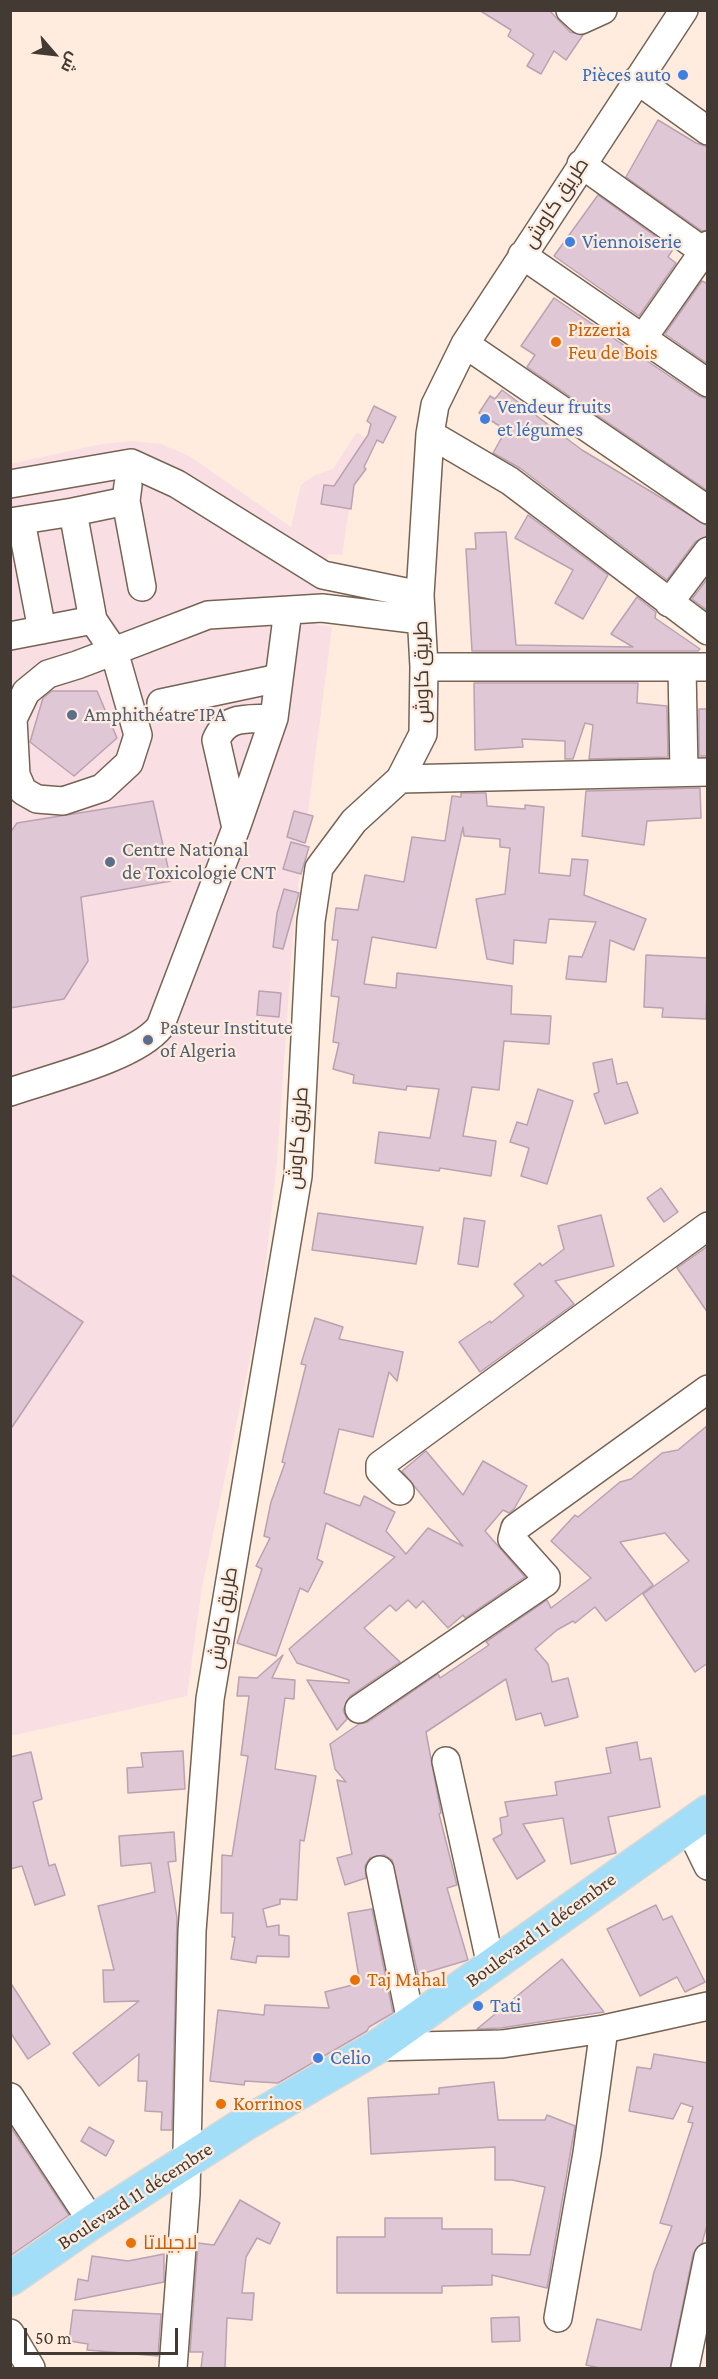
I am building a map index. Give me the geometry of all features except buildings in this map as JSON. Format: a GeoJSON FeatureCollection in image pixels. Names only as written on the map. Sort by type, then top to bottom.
{"type":"FeatureCollection","features":[{"type":"Feature","properties":{"kind":"main road","name":"Boulevard 11 décembre"},"geometry":{"type":"LineString","coordinates":[[10,2279],[92,2222],[243,2125],[377,2047],[698,1818]]}},
{"type":"Feature","properties":{"kind":"street"},"geometry":{"type":"LineString","coordinates":[[570,10],[581,20],[603,10]]}},
{"type":"Feature","properties":{"kind":"street","name":"طريق كاوش"},"geometry":{"type":"LineString","coordinates":[[173,2368],[187,2161],[192,1931],[210,1699],[298,1176],[311,921],[319,868],[354,821],[399,779],[423,734],[424,667],[421,608],[430,434],[435,405],[465,344],[684,10]]}},
{"type":"Feature","properties":{"kind":"street"},"geometry":{"type":"LineString","coordinates":[[637,80],[708,130]]}},
{"type":"Feature","properties":{"kind":"street"},"geometry":{"type":"LineString","coordinates":[[581,164],[705,248],[643,338]]}},
{"type":"Feature","properties":{"kind":"street"},"geometry":{"type":"LineString","coordinates":[[522,255],[708,383]]}},
{"type":"Feature","properties":{"kind":"street"},"geometry":{"type":"LineString","coordinates":[[465,344],[708,510]]}},
{"type":"Feature","properties":{"kind":"street"},"geometry":{"type":"LineString","coordinates":[[430,434],[510,482],[708,631]]}},
{"type":"Feature","properties":{"kind":"street"},"geometry":{"type":"LineString","coordinates":[[131,463],[126,501],[142,587]]}},
{"type":"Feature","properties":{"kind":"street"},"geometry":{"type":"LineString","coordinates":[[10,484],[131,463],[177,484],[323,575],[421,608]]}},
{"type":"Feature","properties":{"kind":"street"},"geometry":{"type":"LineString","coordinates":[[42,630],[16,522],[126,501]]}},
{"type":"Feature","properties":{"kind":"street"},"geometry":{"type":"LineString","coordinates":[[73,512],[93,620],[114,651],[138,735],[129,764],[102,788],[63,801],[37,799],[23,791],[16,775],[13,719],[26,692],[48,674],[114,651],[208,615],[322,608],[421,608]]}},
{"type":"Feature","properties":{"kind":"street"},"geometry":{"type":"LineString","coordinates":[[669,603],[708,551]]}},
{"type":"Feature","properties":{"kind":"street"},"geometry":{"type":"LineString","coordinates":[[10,1092],[116,1056],[153,1036],[165,1017],[236,828],[274,718],[288,610]]}},
{"type":"Feature","properties":{"kind":"street"},"geometry":{"type":"LineString","coordinates":[[10,636],[93,620]]}},
{"type":"Feature","properties":{"kind":"street"},"geometry":{"type":"LineString","coordinates":[[399,779],[696,772],[695,667],[424,667]]}},
{"type":"Feature","properties":{"kind":"street"},"geometry":{"type":"LineString","coordinates":[[161,703],[279,678]]}},
{"type":"Feature","properties":{"kind":"street"},"geometry":{"type":"LineString","coordinates":[[236,828],[216,740],[221,728],[229,722],[274,718]]}},
{"type":"Feature","properties":{"kind":"street"},"geometry":{"type":"LineString","coordinates":[[400,1491],[380,1471],[380,1464],[708,1226]]}},
{"type":"Feature","properties":{"kind":"street"},"geometry":{"type":"LineString","coordinates":[[359,1708],[546,1582],[546,1577],[512,1539],[515,1528],[708,1389]]}},
{"type":"Feature","properties":{"kind":"street"},"geometry":{"type":"LineString","coordinates":[[446,1761],[491,1966]]}},
{"type":"Feature","properties":{"kind":"street"},"geometry":{"type":"LineString","coordinates":[[698,1818],[708,1866]]}},
{"type":"Feature","properties":{"kind":"street"},"geometry":{"type":"LineString","coordinates":[[380,1870],[411,2022]]}},
{"type":"Feature","properties":{"kind":"street"},"geometry":{"type":"LineString","coordinates":[[377,2047],[502,2044],[604,2029],[708,2006]]}},
{"type":"Feature","properties":{"kind":"street"},"geometry":{"type":"LineString","coordinates":[[558,2318],[587,2153],[604,2029]]}},
{"type":"Feature","properties":{"kind":"street"},"geometry":{"type":"LineString","coordinates":[[10,2097],[92,2222]]}},
{"type":"Feature","properties":{"kind":"street"},"geometry":{"type":"LineString","coordinates":[[685,2368],[708,2257]]}},
{"type":"Feature","properties":{"kind":"street"},"geometry":{"type":"LineString","coordinates":[[10,2333],[31,2368]]}},
{"type":"Feature","properties":{"kind":"shaded area","name":"Pasteur Institute of Algeria"},"geometry":{"type":"Polygon","coordinates":[[[357,432],[372,444],[354,476],[342,555],[328,554],[315,624],[332,627],[294,919],[277,1161],[261,1306],[202,1587],[187,1696],[11,1736],[10,464],[102,444],[132,441],[161,444],[191,457],[291,527],[301,485],[315,475],[333,469],[357,432]]]}},
{"type":"Feature","properties":{"kind":"place","name":"Pièces auto"},"geometry":{"type":"Point","coordinates":[683,75]}},
{"type":"Feature","properties":{"kind":"place","name":"Viennoiserie"},"geometry":{"type":"Point","coordinates":[570,242]}},
{"type":"Feature","properties":{"kind":"place","name":"Pizzeria Feu de Bois"},"geometry":{"type":"Point","coordinates":[556,342]}},
{"type":"Feature","properties":{"kind":"place","name":"Vendeur fruits et légumes"},"geometry":{"type":"Point","coordinates":[485,419]}},
{"type":"Feature","properties":{"kind":"place","name":"Amphithéatre IPA"},"geometry":{"type":"Point","coordinates":[72,715]}},
{"type":"Feature","properties":{"kind":"place","name":"Centre National de Toxicologie CNT"},"geometry":{"type":"Point","coordinates":[110,862]}},
{"type":"Feature","properties":{"kind":"place","name":"Pasteur Institute of Algeria"},"geometry":{"type":"Point","coordinates":[148,1040]}},
{"type":"Feature","properties":{"kind":"place","name":"Taj Mahal"},"geometry":{"type":"Point","coordinates":[355,1980]}},
{"type":"Feature","properties":{"kind":"place","name":"Tati"},"geometry":{"type":"Point","coordinates":[478,2006]}},
{"type":"Feature","properties":{"kind":"place","name":"Celio"},"geometry":{"type":"Point","coordinates":[318,2058]}},
{"type":"Feature","properties":{"kind":"place","name":"Korrinos"},"geometry":{"type":"Point","coordinates":[221,2104]}},
{"type":"Feature","properties":{"kind":"place","name":"لاجيلاتا"},"geometry":{"type":"Point","coordinates":[131,2243]}}]}
